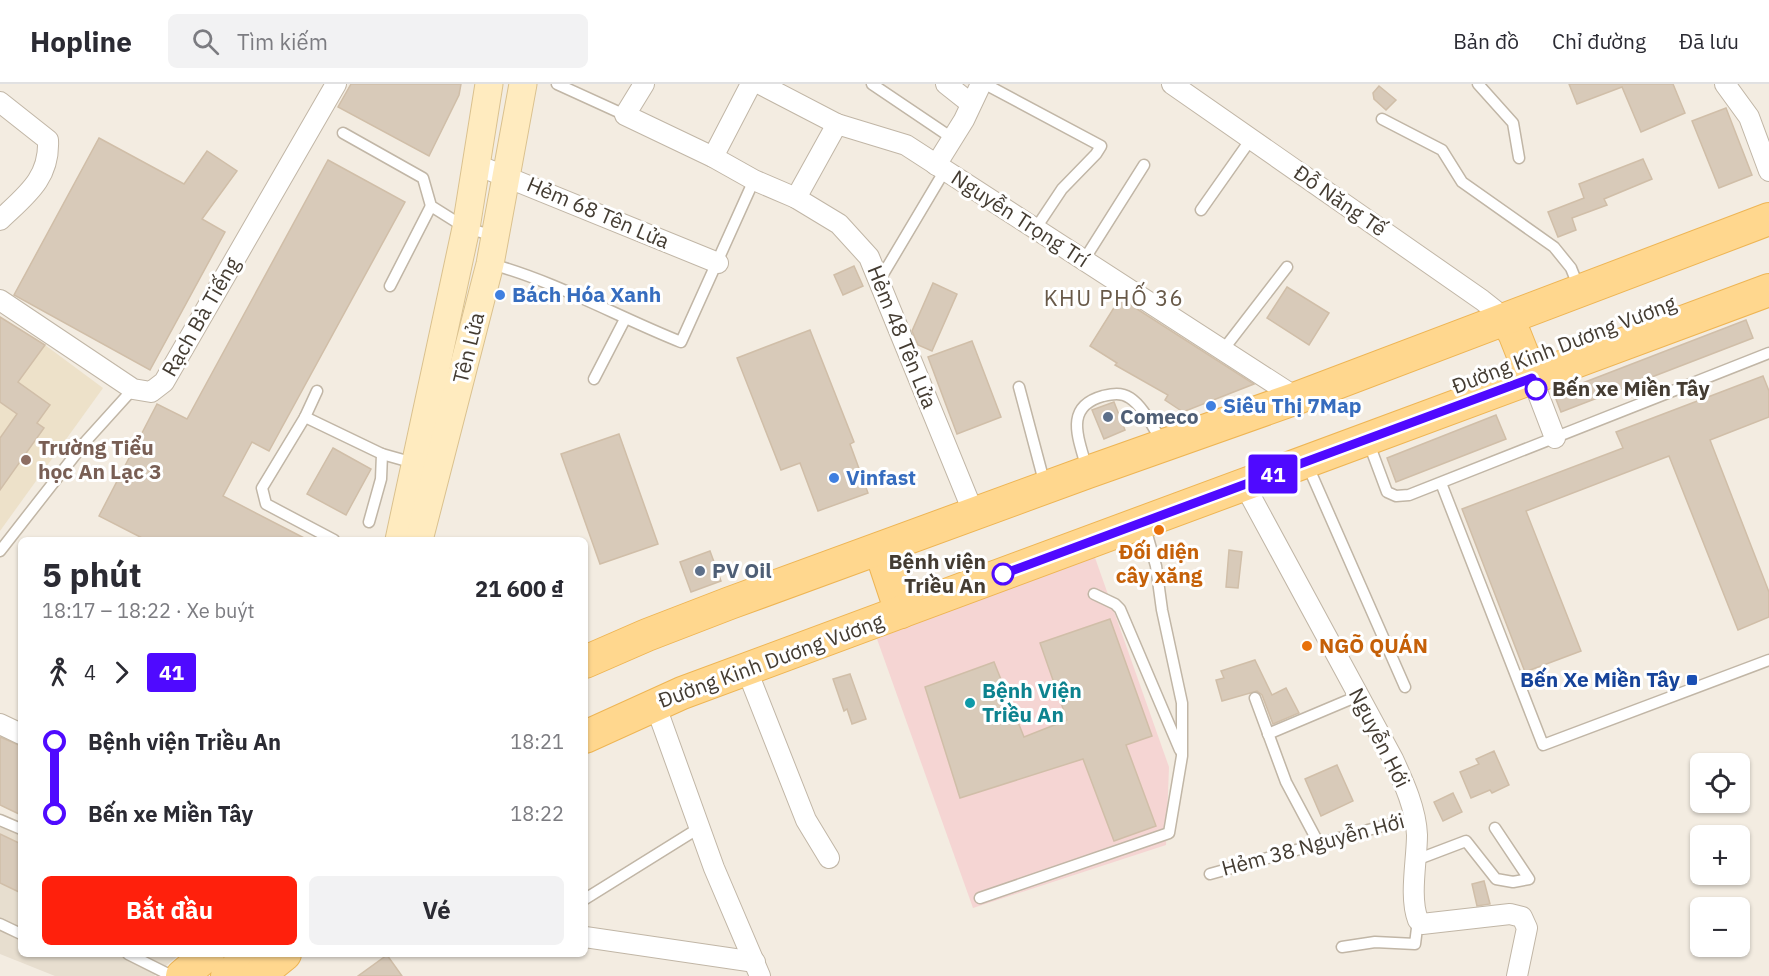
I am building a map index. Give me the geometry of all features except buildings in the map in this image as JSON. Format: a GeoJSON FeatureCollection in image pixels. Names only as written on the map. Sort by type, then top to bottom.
{"type":"FeatureCollection","features":[{"type":"Feature","properties":{"kind":"main road","name":"Tên Lửa"},"geometry":{"type":"LineString","coordinates":[[400,537],[466,228],[489,84]]}},
{"type":"Feature","properties":{"kind":"main road","name":"Tên Lửa"},"geometry":{"type":"LineString","coordinates":[[420,537],[490,264],[523,84]]}},
{"type":"Feature","properties":{"kind":"main road","name":"Đường Kinh Dương Vương"},"geometry":{"type":"LineString","coordinates":[[1520,348],[1581,291],[1769,219]]}},
{"type":"Feature","properties":{"kind":"main road","name":"Đường Kinh Dương Vương"},"geometry":{"type":"LineString","coordinates":[[588,713],[655,682],[1245,486],[1306,461],[1520,348],[1769,242]]}},
{"type":"Feature","properties":{"kind":"main road","name":"Đường Kinh Dương Vương"},"geometry":{"type":"LineString","coordinates":[[1520,348],[1769,270]]}},
{"type":"Feature","properties":{"kind":"main road","name":"Đường Kinh Dương Vương"},"geometry":{"type":"LineString","coordinates":[[977,522],[1046,488],[1088,472],[1165,446],[1306,404],[1520,348],[1769,290]]}},
{"type":"Feature","properties":{"kind":"main road","name":"Đường Kinh Dương Vương"},"geometry":{"type":"LineString","coordinates":[[588,661],[647,635],[882,556],[1306,404]]}},
{"type":"Feature","properties":{"kind":"main road","name":"Đường Kinh Dương Vương"},"geometry":{"type":"LineString","coordinates":[[588,736],[655,704],[746,669],[1111,511],[1364,430]]}},
{"type":"Feature","properties":{"kind":"main road","name":"Đường Kinh Dương Vương"},"geometry":{"type":"LineString","coordinates":[[588,681],[882,556]]}},
{"type":"Feature","properties":{"kind":"main road"},"geometry":{"type":"LineString","coordinates":[[882,556],[898,603]]}},
{"type":"Feature","properties":{"kind":"main road"},"geometry":{"type":"LineString","coordinates":[[182,976],[204,957]]}},
{"type":"Feature","properties":{"kind":"main road"},"geometry":{"type":"LineString","coordinates":[[241,967],[275,957]]}},
{"type":"Feature","properties":{"kind":"street","name":"Rạch Bà Tiếng"},"geometry":{"type":"LineString","coordinates":[[133,389],[151,392],[164,382],[336,84]]}},
{"type":"Feature","properties":{"kind":"street"},"geometry":{"type":"LineString","coordinates":[[625,115],[644,84]]}},
{"type":"Feature","properties":{"kind":"street"},"geometry":{"type":"LineString","coordinates":[[713,157],[750,84]]}},
{"type":"Feature","properties":{"kind":"street","name":"Nguyễn Trọng Trí"},"geometry":{"type":"LineString","coordinates":[[760,84],[837,124],[906,145],[1306,404]]}},
{"type":"Feature","properties":{"kind":"street"},"geometry":{"type":"LineString","coordinates":[[946,84],[970,103]]}},
{"type":"Feature","properties":{"kind":"street"},"geometry":{"type":"LineString","coordinates":[[941,167],[952,138],[964,120],[970,103],[983,84]]}},
{"type":"Feature","properties":{"kind":"street","name":"Đỗ Năng Tế"},"geometry":{"type":"LineString","coordinates":[[1172,84],[1482,300],[1520,348]]}},
{"type":"Feature","properties":{"kind":"street"},"geometry":{"type":"LineString","coordinates":[[1725,84],[1749,117],[1769,171]]}},
{"type":"Feature","properties":{"kind":"street"},"geometry":{"type":"LineString","coordinates":[[0,102],[48,140],[49,157],[37,184],[0,220]]}},
{"type":"Feature","properties":{"kind":"street","name":"Hẻm 48 Tên Lửa"},"geometry":{"type":"LineString","coordinates":[[625,115],[713,157],[754,180],[796,198],[839,224],[869,257],[977,522]]}},
{"type":"Feature","properties":{"kind":"street"},"geometry":{"type":"LineString","coordinates":[[796,198],[837,124]]}},
{"type":"Feature","properties":{"kind":"street","name":"Hẻm 68 Tên Lửa"},"geometry":{"type":"LineString","coordinates":[[477,165],[718,263]]}},
{"type":"Feature","properties":{"kind":"street"},"geometry":{"type":"LineString","coordinates":[[0,300],[133,389]]}},
{"type":"Feature","properties":{"kind":"street"},"geometry":{"type":"LineString","coordinates":[[1520,348],[1555,438]]}},
{"type":"Feature","properties":{"kind":"street","name":"Nguyễn Hới"},"geometry":{"type":"LineString","coordinates":[[1245,486],[1405,785],[1415,817],[1418,920]]}},
{"type":"Feature","properties":{"kind":"street"},"geometry":{"type":"LineString","coordinates":[[746,669],[806,820],[829,858]]}},
{"type":"Feature","properties":{"kind":"street"},"geometry":{"type":"LineString","coordinates":[[655,704],[714,868],[758,969]]}},
{"type":"Feature","properties":{"kind":"street"},"geometry":{"type":"LineString","coordinates":[[0,724],[18,733]]}},
{"type":"Feature","properties":{"kind":"street"},"geometry":{"type":"LineString","coordinates":[[1418,920],[1422,924],[1510,914],[1522,916],[1527,928],[1516,976]]}},
{"type":"Feature","properties":{"kind":"street"},"geometry":{"type":"LineString","coordinates":[[588,938],[758,969]]}},
{"type":"Feature","properties":{"kind":"lane"},"geometry":{"type":"LineString","coordinates":[[557,84],[582,88],[625,115]]}},
{"type":"Feature","properties":{"kind":"lane"},"geometry":{"type":"LineString","coordinates":[[872,84],[952,138]]}},
{"type":"Feature","properties":{"kind":"lane"},"geometry":{"type":"LineString","coordinates":[[983,84],[1101,146],[1062,189],[1036,228]]}},
{"type":"Feature","properties":{"kind":"lane"},"geometry":{"type":"LineString","coordinates":[[1478,84],[1513,123],[1519,158]]}},
{"type":"Feature","properties":{"kind":"lane"},"geometry":{"type":"LineString","coordinates":[[1382,119],[1442,150],[1462,182],[1554,247],[1571,268],[1581,291]]}},
{"type":"Feature","properties":{"kind":"lane"},"geometry":{"type":"LineString","coordinates":[[343,133],[423,178],[431,206],[466,228],[495,236]]}},
{"type":"Feature","properties":{"kind":"lane"},"geometry":{"type":"LineString","coordinates":[[1201,210],[1251,139]]}},
{"type":"Feature","properties":{"kind":"lane"},"geometry":{"type":"LineString","coordinates":[[1084,260],[1144,165]]}},
{"type":"Feature","properties":{"kind":"lane"},"geometry":{"type":"LineString","coordinates":[[879,280],[941,167]]}},
{"type":"Feature","properties":{"kind":"lane"},"geometry":{"type":"LineString","coordinates":[[490,264],[527,274],[681,342],[754,180]]}},
{"type":"Feature","properties":{"kind":"lane"},"geometry":{"type":"LineString","coordinates":[[390,286],[431,206]]}},
{"type":"Feature","properties":{"kind":"lane"},"geometry":{"type":"LineString","coordinates":[[1223,350],[1287,267]]}},
{"type":"Feature","properties":{"kind":"lane"},"geometry":{"type":"LineString","coordinates":[[594,379],[625,319]]}},
{"type":"Feature","properties":{"kind":"lane"},"geometry":{"type":"LineString","coordinates":[[1364,430],[1387,492],[1396,496],[1409,495],[1769,353]]}},
{"type":"Feature","properties":{"kind":"lane"},"geometry":{"type":"LineString","coordinates":[[1019,387],[1046,488]]}},
{"type":"Feature","properties":{"kind":"lane"},"geometry":{"type":"LineString","coordinates":[[0,551],[86,441],[133,389]]}},
{"type":"Feature","properties":{"kind":"lane"},"geometry":{"type":"LineString","coordinates":[[317,391],[305,417],[262,488],[266,504],[328,537]]}},
{"type":"Feature","properties":{"kind":"lane"},"geometry":{"type":"LineString","coordinates":[[1088,472],[1077,431],[1077,415],[1088,400],[1116,393],[1130,398],[1165,446]]}},
{"type":"Feature","properties":{"kind":"lane"},"geometry":{"type":"LineString","coordinates":[[305,417],[382,454],[415,463]]}},
{"type":"Feature","properties":{"kind":"lane"},"geometry":{"type":"LineString","coordinates":[[369,522],[381,479],[382,454]]}},
{"type":"Feature","properties":{"kind":"lane"},"geometry":{"type":"LineString","coordinates":[[1306,461],[1405,687]]}},
{"type":"Feature","properties":{"kind":"lane"},"geometry":{"type":"LineString","coordinates":[[1441,483],[1543,745],[1769,660]]}},
{"type":"Feature","properties":{"kind":"lane"},"geometry":{"type":"LineString","coordinates":[[980,898],[1169,833],[1182,756],[1182,703],[1162,610],[1156,566],[1143,521]]}},
{"type":"Feature","properties":{"kind":"lane"},"geometry":{"type":"LineString","coordinates":[[1094,594],[1115,604],[1120,609],[1182,756]]}},
{"type":"Feature","properties":{"kind":"lane"},"geometry":{"type":"LineString","coordinates":[[1268,734],[1358,696]]}},
{"type":"Feature","properties":{"kind":"lane"},"geometry":{"type":"LineString","coordinates":[[1255,698],[1286,782],[1319,844]]}},
{"type":"Feature","properties":{"kind":"lane","name":"Hẻm 38 Nguyễn Hới"},"geometry":{"type":"LineString","coordinates":[[1210,874],[1415,817]]}},
{"type":"Feature","properties":{"kind":"lane"},"geometry":{"type":"LineString","coordinates":[[0,820],[18,828]]}},
{"type":"Feature","properties":{"kind":"lane"},"geometry":{"type":"LineString","coordinates":[[588,897],[699,828]]}},
{"type":"Feature","properties":{"kind":"lane"},"geometry":{"type":"LineString","coordinates":[[1416,860],[1466,840],[1496,879],[1514,882],[1529,879],[1495,828]]}},
{"type":"Feature","properties":{"kind":"lane"},"geometry":{"type":"LineString","coordinates":[[1342,947],[1376,942],[1415,944],[1418,920]]}},
{"type":"Feature","properties":{"kind":"lane"},"geometry":{"type":"LineString","coordinates":[[0,924],[18,933]]}},
{"type":"Feature","properties":{"kind":"lane"},"geometry":{"type":"LineString","coordinates":[[134,957],[172,976]]}},
{"type":"Feature","properties":{"kind":"shaded area","name":"Trường Tiểu học An Lạc 3"},"geometry":{"type":"Polygon","coordinates":[[[0,317],[45,345],[103,388],[0,531],[0,317]]]}},
{"type":"Feature","properties":{"kind":"shaded area","name":"Bệnh viện Triều An"},"geometry":{"type":"Polygon","coordinates":[[[1093,552],[1169,767],[1166,845],[973,908],[877,639],[1093,552]]]}},
{"type":"Feature","properties":{"kind":"shaded area"},"geometry":{"type":"Polygon","coordinates":[[[0,816],[18,824],[18,957],[176,957],[154,976],[55,976],[0,954],[0,816]]]}},
{"type":"Feature","properties":{"kind":"bus line","name":"41"},"geometry":{"type":"LineString","coordinates":[[1003,574],[1532,378],[1536,389]]}},
{"type":"Feature","properties":{"kind":"place","name":"Bách Hóa Xanh"},"geometry":{"type":"Point","coordinates":[500,295]}},
{"type":"Feature","properties":{"kind":"place","name":"Bến xe Miền Tây"},"geometry":{"type":"Point","coordinates":[1536,389]}},
{"type":"Feature","properties":{"kind":"place","name":"Siêu Thị 7Map"},"geometry":{"type":"Point","coordinates":[1211,406]}},
{"type":"Feature","properties":{"kind":"place","name":"Comeco"},"geometry":{"type":"Point","coordinates":[1108,417]}},
{"type":"Feature","properties":{"kind":"place","name":"Trường Tiểu học An Lạc 3"},"geometry":{"type":"Point","coordinates":[26,460]}},
{"type":"Feature","properties":{"kind":"place","name":"Vinfast"},"geometry":{"type":"Point","coordinates":[834,478]}},
{"type":"Feature","properties":{"kind":"place","name":"Đối diện cây xăng"},"geometry":{"type":"Point","coordinates":[1159,530]}},
{"type":"Feature","properties":{"kind":"place","name":"PV Oil"},"geometry":{"type":"Point","coordinates":[700,571]}},
{"type":"Feature","properties":{"kind":"place","name":"Bệnh viện Triều An"},"geometry":{"type":"Point","coordinates":[1003,574]}},
{"type":"Feature","properties":{"kind":"place","name":"NGÕ QUÁN"},"geometry":{"type":"Point","coordinates":[1307,646]}},
{"type":"Feature","properties":{"kind":"place","name":"Bến Xe Miền Tây"},"geometry":{"type":"Point","coordinates":[1692,680]}},
{"type":"Feature","properties":{"kind":"place","name":"Bệnh Viện Triều An"},"geometry":{"type":"Point","coordinates":[970,703]}},
{"type":"Feature","properties":{"kind":"district","name":"KHU PHỐ 36"},"geometry":{"type":"Point","coordinates":[1114,298]}}]}
